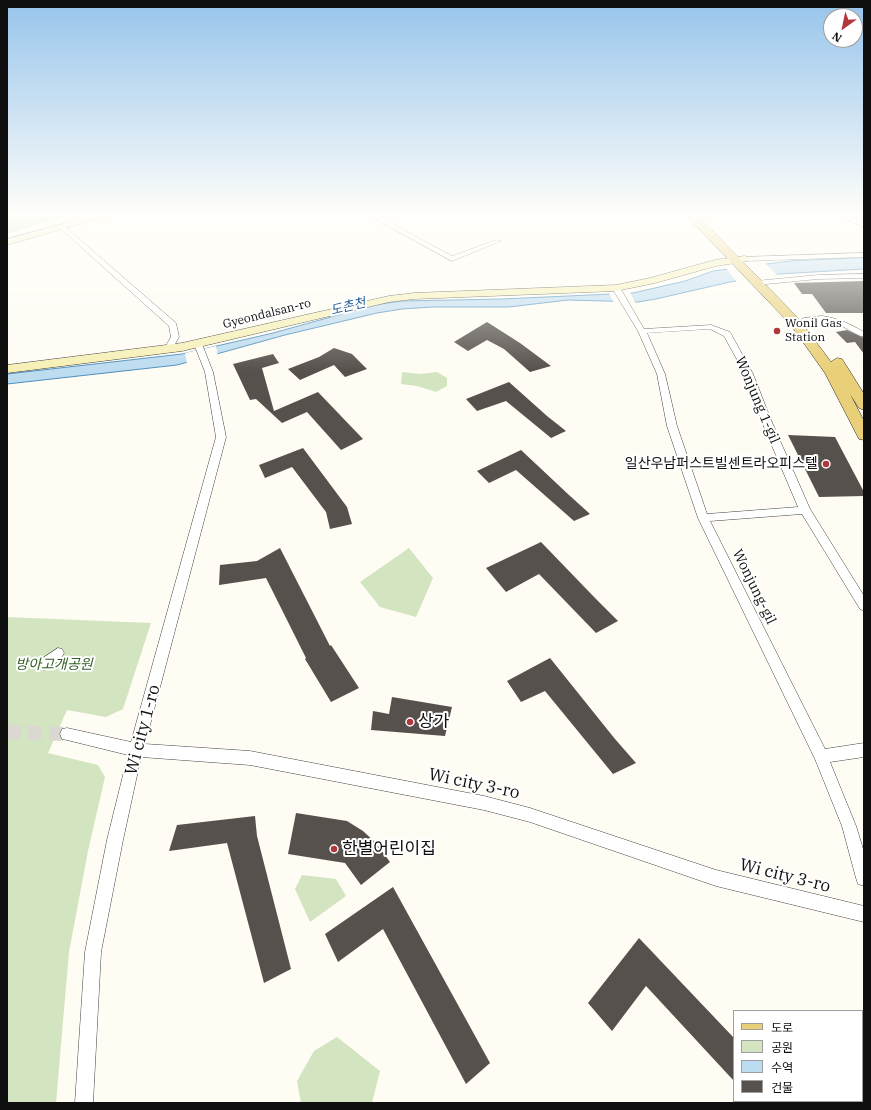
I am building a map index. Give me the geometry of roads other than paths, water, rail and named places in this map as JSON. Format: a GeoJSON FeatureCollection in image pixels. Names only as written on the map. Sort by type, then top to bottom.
{"type":"FeatureCollection","features":[{"type":"Feature","properties":{"kind":"main road"},"geometry":{"type":"LineString","coordinates":[[746,267],[804,320],[843,370],[864,405]]}},
{"type":"Feature","properties":{"kind":"main road"},"geometry":{"type":"LineString","coordinates":[[760,281],[794,321],[832,373],[864,435]]}},
{"type":"Feature","properties":{"kind":"street"},"geometry":{"type":"LineString","coordinates":[[107,267],[172,325],[175,337],[168,349]]}},
{"type":"Feature","properties":{"kind":"street","name":"Gyeondalsan-ro"},"geometry":{"type":"LineString","coordinates":[[7,369],[199,346],[364,304],[402,297],[617,290],[700,267]]}},
{"type":"Feature","properties":{"kind":"street"},"geometry":{"type":"LineString","coordinates":[[760,281],[818,277],[864,276]]}},
{"type":"Feature","properties":{"kind":"street","name":"Wonjung-gil"},"geometry":{"type":"LineString","coordinates":[[617,290],[642,331],[661,374],[672,426],[703,518],[821,756],[849,826],[864,878]]}},
{"type":"Feature","properties":{"kind":"street"},"geometry":{"type":"LineString","coordinates":[[804,320],[824,317],[844,323],[864,335]]}},
{"type":"Feature","properties":{"kind":"street","name":"Wonjung 1-gil"},"geometry":{"type":"LineString","coordinates":[[642,331],[711,328],[727,334],[749,374],[766,420],[805,510],[864,606]]}},
{"type":"Feature","properties":{"kind":"street","name":"Wi city 1-ro"},"geometry":{"type":"LineString","coordinates":[[84,1103],[94,952],[115,840],[136,750],[221,437],[206,364],[199,346]]}},
{"type":"Feature","properties":{"kind":"street"},"geometry":{"type":"LineString","coordinates":[[703,518],[805,510]]}},
{"type":"Feature","properties":{"kind":"street"},"geometry":{"type":"LineString","coordinates":[[44,664],[58,653]]}},
{"type":"Feature","properties":{"kind":"street","name":"Wi city 3-ro"},"geometry":{"type":"LineString","coordinates":[[66,734],[136,750],[250,758],[484,803],[530,815],[716,878],[864,914]]}},
{"type":"Feature","properties":{"kind":"street"},"geometry":{"type":"LineString","coordinates":[[821,756],[864,750]]}},
{"type":"Feature","properties":{"kind":"water"},"geometry":{"type":"Polygon","coordinates":[[[745,267],[864,267],[864,269],[779,274],[730,282],[638,302],[568,300],[509,307],[432,307],[402,309],[377,313],[285,335],[177,365],[7,384],[7,374],[182,354],[273,333],[374,305],[402,301],[502,299],[633,293],[685,281],[713,271],[745,267]]]}},
{"type":"Feature","properties":{"kind":"tunnel"},"geometry":{"type":"LineString","coordinates":[[7,732],[67,734]]}},
{"type":"Feature","properties":{"kind":"place","name":"Wonil Gas Station"},"geometry":{"type":"Point","coordinates":[777,331]}},
{"type":"Feature","properties":{"kind":"place","name":"일산우남퍼스트빌센트라오피스텔"},"geometry":{"type":"Point","coordinates":[826,464]}},
{"type":"Feature","properties":{"kind":"place","name":"상가"},"geometry":{"type":"Point","coordinates":[410,722]}},
{"type":"Feature","properties":{"kind":"place","name":"한별어린이집"},"geometry":{"type":"Point","coordinates":[334,849]}},
{"type":"Feature","properties":{"kind":"water label","name":"도촌천"},"geometry":{"type":"Point","coordinates":[348,307]}},
{"type":"Feature","properties":{"kind":"park label","name":"방아고개공원"},"geometry":{"type":"Point","coordinates":[54,665]}}]}
